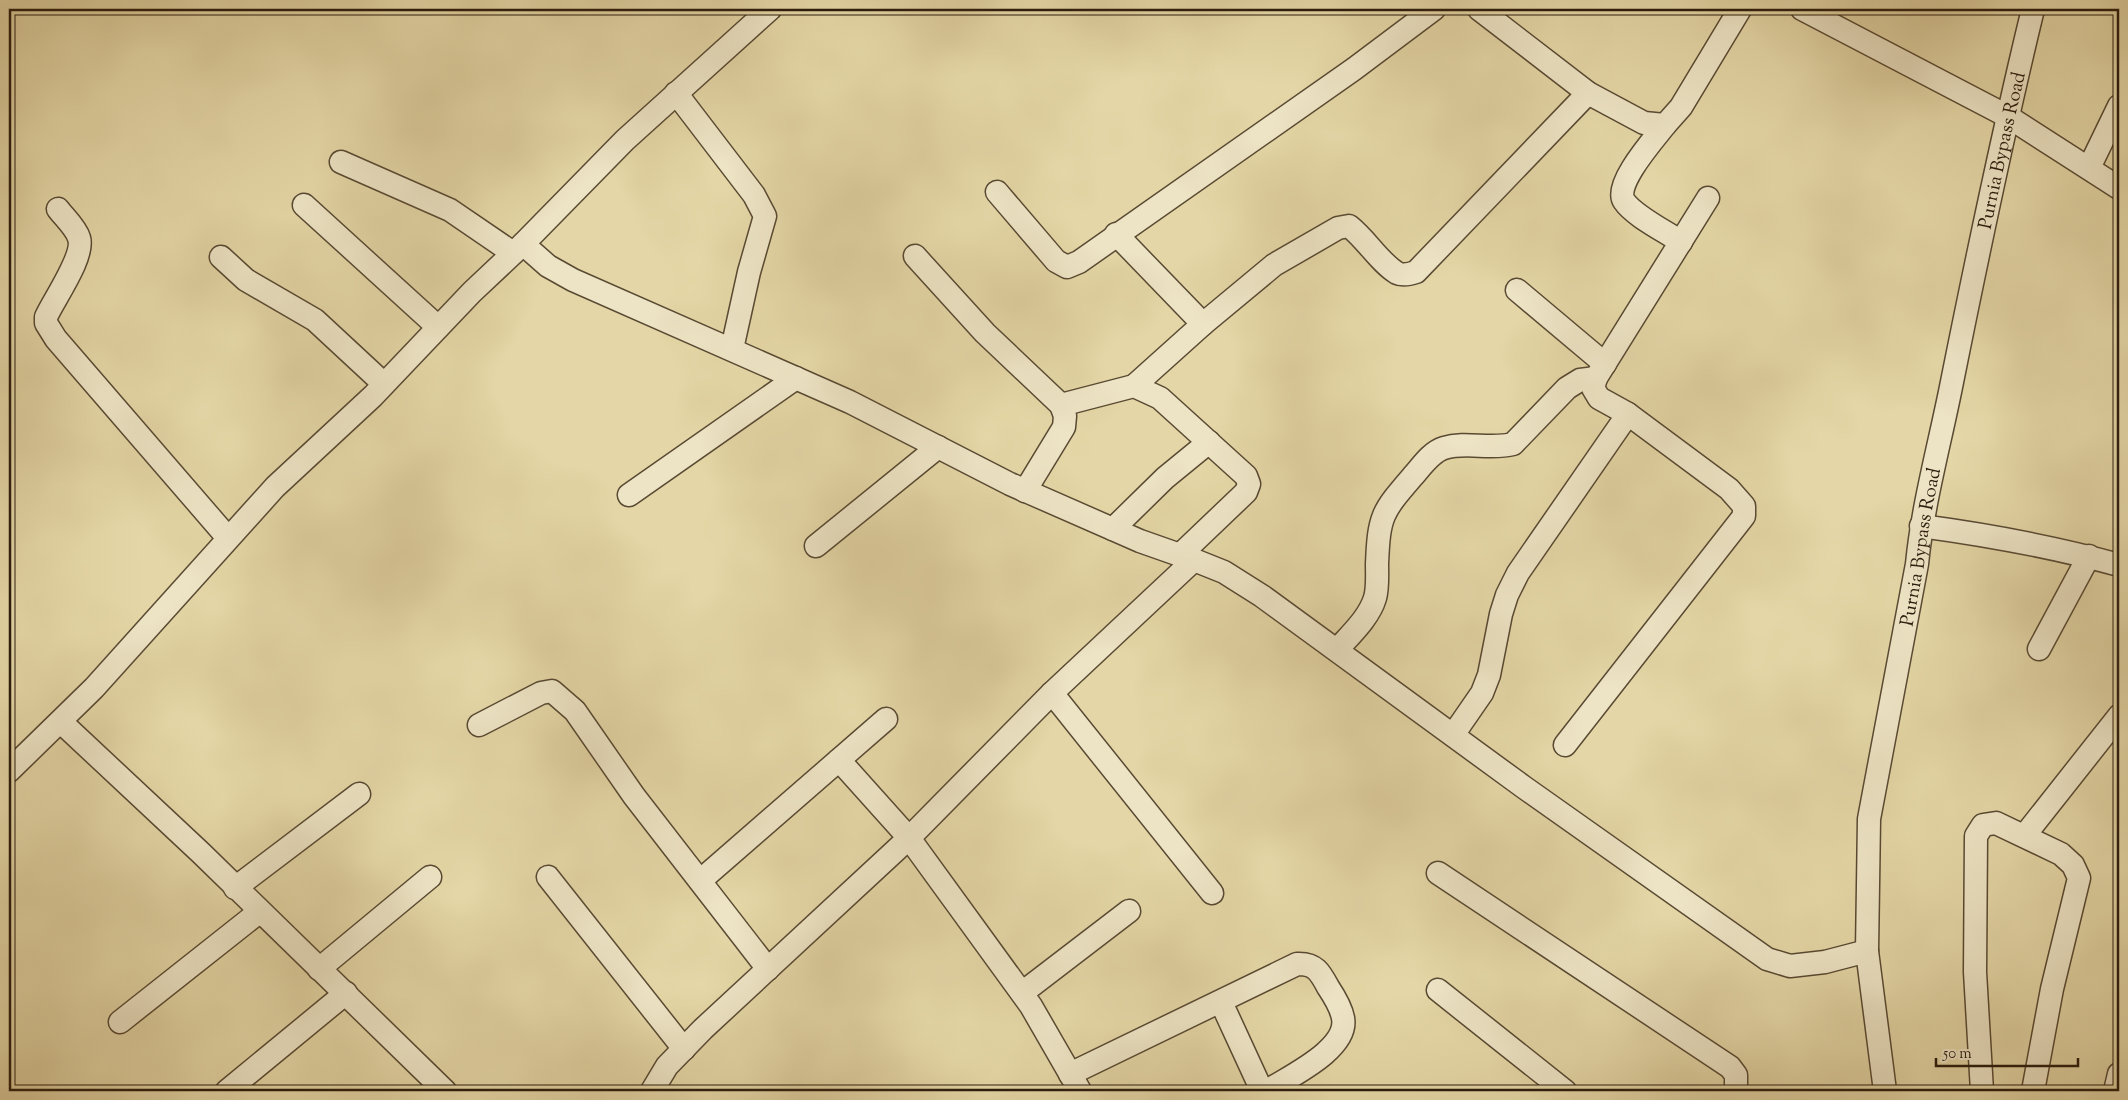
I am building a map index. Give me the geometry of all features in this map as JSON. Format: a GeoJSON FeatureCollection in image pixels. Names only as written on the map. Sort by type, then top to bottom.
{"type":"FeatureCollection","features":[{"type":"Feature","properties":{"kind":"street"},"geometry":{"type":"LineString","coordinates":[[997,192],[1062,265],[1068,267],[1079,262],[1116,234],[1354,69],[1434,9]]}},
{"type":"Feature","properties":{"kind":"street"},"geometry":{"type":"LineString","coordinates":[[1479,9],[1588,93],[1644,123],[1666,125]]}},
{"type":"Feature","properties":{"kind":"street"},"geometry":{"type":"LineString","coordinates":[[1681,242],[1634,210],[1623,200],[1622,191],[1626,179],[1681,107],[1740,9]]}},
{"type":"Feature","properties":{"kind":"street","name":"Purnia Bypass Road"},"geometry":{"type":"LineString","coordinates":[[1885,1091],[1867,951],[1869,818],[1917,564],[1921,526],[2007,116],[2033,9]]}},
{"type":"Feature","properties":{"kind":"street"},"geometry":{"type":"LineString","coordinates":[[9,771],[94,688],[275,486],[384,384],[438,327],[625,140],[762,11]]}},
{"type":"Feature","properties":{"kind":"street"},"geometry":{"type":"LineString","coordinates":[[1814,12],[2007,116],[2119,188]]}},
{"type":"Feature","properties":{"kind":"street"},"geometry":{"type":"LineString","coordinates":[[676,93],[754,195],[765,216],[749,272],[732,349]]}},
{"type":"Feature","properties":{"kind":"street"},"geometry":{"type":"LineString","coordinates":[[1060,405],[1134,386],[1203,324],[1274,265],[1338,228],[1349,226],[1398,273],[1407,275],[1416,272],[1588,93]]}},
{"type":"Feature","properties":{"kind":"street"},"geometry":{"type":"LineString","coordinates":[[2089,168],[2119,106]]}},
{"type":"Feature","properties":{"kind":"street"},"geometry":{"type":"LineString","coordinates":[[341,162],[450,210],[573,280],[850,402],[1025,491],[1114,529],[1224,572],[1262,596],[1767,959],[1790,966],[1825,962],[1867,951]]}},
{"type":"Feature","properties":{"kind":"street"},"geometry":{"type":"LineString","coordinates":[[1565,745],[1744,516],[1744,506],[1739,498],[1628,414],[1599,398],[1593,388],[1601,371],[1708,198]]}},
{"type":"Feature","properties":{"kind":"street"},"geometry":{"type":"LineString","coordinates":[[304,205],[438,327]]}},
{"type":"Feature","properties":{"kind":"street"},"geometry":{"type":"LineString","coordinates":[[58,209],[79,237],[80,245],[74,264],[46,318],[50,330],[92,382],[228,538]]}},
{"type":"Feature","properties":{"kind":"street"},"geometry":{"type":"LineString","coordinates":[[1116,234],[1203,324]]}},
{"type":"Feature","properties":{"kind":"street"},"geometry":{"type":"LineString","coordinates":[[915,256],[985,333],[1060,405],[1065,416],[1064,427],[1025,491]]}},
{"type":"Feature","properties":{"kind":"street"},"geometry":{"type":"LineString","coordinates":[[221,257],[246,280],[315,320],[384,384]]}},
{"type":"Feature","properties":{"kind":"street"},"geometry":{"type":"LineString","coordinates":[[1517,290],[1601,371]]}},
{"type":"Feature","properties":{"kind":"street"},"geometry":{"type":"LineString","coordinates":[[1337,650],[1367,614],[1376,597],[1378,534],[1382,516],[1390,502],[1429,458],[1443,448],[1458,446],[1501,447],[1512,444],[1567,388],[1601,371]]}},
{"type":"Feature","properties":{"kind":"street"},"geometry":{"type":"LineString","coordinates":[[629,495],[796,378]]}},
{"type":"Feature","properties":{"kind":"street"},"geometry":{"type":"LineString","coordinates":[[652,1091],[667,1066],[909,838],[1187,557],[1246,492],[1249,484],[1246,476],[1160,398],[1134,386]]}},
{"type":"Feature","properties":{"kind":"street"},"geometry":{"type":"LineString","coordinates":[[1453,735],[1482,692],[1489,675],[1501,614],[1507,595],[1518,573],[1628,414]]}},
{"type":"Feature","properties":{"kind":"street"},"geometry":{"type":"LineString","coordinates":[[1114,529],[1165,478],[1209,442]]}},
{"type":"Feature","properties":{"kind":"street"},"geometry":{"type":"LineString","coordinates":[[816,546],[938,447]]}},
{"type":"Feature","properties":{"kind":"street"},"geometry":{"type":"LineString","coordinates":[[1921,526],[1998,536],[2089,556],[2119,565]]}},
{"type":"Feature","properties":{"kind":"street"},"geometry":{"type":"LineString","coordinates":[[2039,649],[2089,556]]}},
{"type":"Feature","properties":{"kind":"street"},"geometry":{"type":"LineString","coordinates":[[480,725],[541,693],[552,691],[575,711],[634,796],[701,880],[768,969]]}},
{"type":"Feature","properties":{"kind":"street"},"geometry":{"type":"LineString","coordinates":[[1052,693],[1212,893]]}},
{"type":"Feature","properties":{"kind":"street"},"geometry":{"type":"LineString","coordinates":[[2025,835],[2119,716]]}},
{"type":"Feature","properties":{"kind":"street"},"geometry":{"type":"LineString","coordinates":[[701,880],[886,719]]}},
{"type":"Feature","properties":{"kind":"street"},"geometry":{"type":"LineString","coordinates":[[61,722],[346,993],[445,1091]]}},
{"type":"Feature","properties":{"kind":"street"},"geometry":{"type":"LineString","coordinates":[[839,760],[909,838],[1022,993],[1075,1083],[1220,1002],[1297,964],[1308,963],[1318,969],[1344,1018],[1342,1035],[1334,1048],[1267,1091]]}},
{"type":"Feature","properties":{"kind":"street"},"geometry":{"type":"LineString","coordinates":[[235,888],[359,794]]}},
{"type":"Feature","properties":{"kind":"street"},"geometry":{"type":"LineString","coordinates":[[1982,1091],[1975,972],[1976,836],[1984,825],[1996,823],[2025,835],[2061,854],[2073,865],[2079,878],[2052,990],[2033,1091]]}},
{"type":"Feature","properties":{"kind":"street"},"geometry":{"type":"LineString","coordinates":[[1438,873],[1730,1067],[1736,1075],[1736,1091]]}},
{"type":"Feature","properties":{"kind":"street"},"geometry":{"type":"LineString","coordinates":[[319,969],[430,877]]}},
{"type":"Feature","properties":{"kind":"street"},"geometry":{"type":"LineString","coordinates":[[548,877],[684,1049]]}},
{"type":"Feature","properties":{"kind":"street"},"geometry":{"type":"LineString","coordinates":[[1022,993],[1129,911]]}},
{"type":"Feature","properties":{"kind":"street"},"geometry":{"type":"LineString","coordinates":[[120,1022],[259,912]]}},
{"type":"Feature","properties":{"kind":"street"},"geometry":{"type":"LineString","coordinates":[[1438,990],[1565,1091]]}},
{"type":"Feature","properties":{"kind":"street"},"geometry":{"type":"LineString","coordinates":[[227,1091],[346,993]]}},
{"type":"Feature","properties":{"kind":"street"},"geometry":{"type":"LineString","coordinates":[[1220,1002],[1262,1091]]}},
{"type":"Feature","properties":{"kind":"street"},"geometry":{"type":"LineString","coordinates":[[2115,1091],[2119,1074]]}}]}
